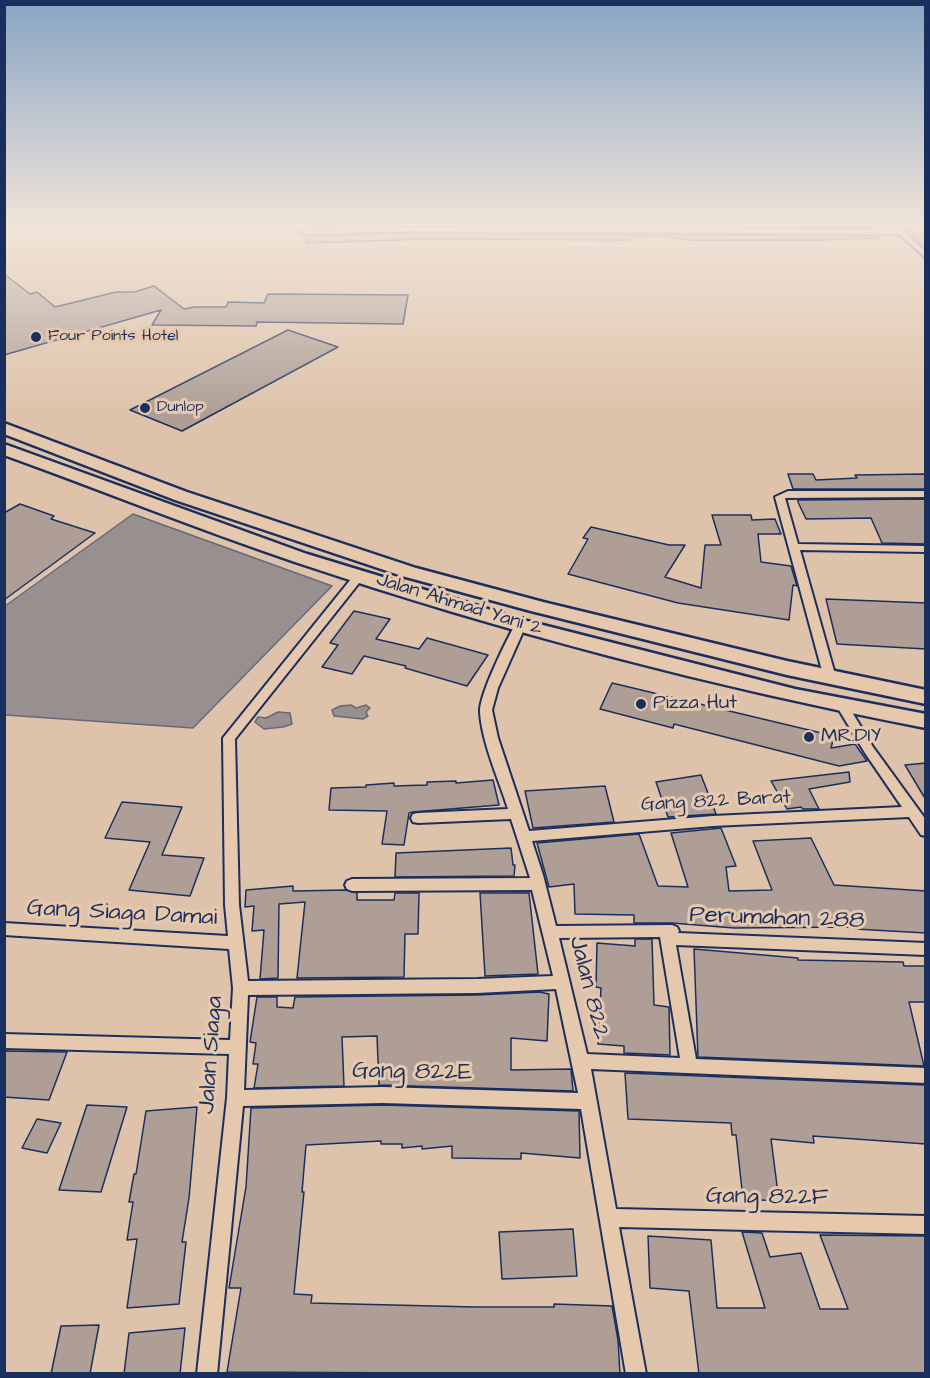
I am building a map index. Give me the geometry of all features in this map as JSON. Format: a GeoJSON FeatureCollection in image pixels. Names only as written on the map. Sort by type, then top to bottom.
{"type":"FeatureCollection","features":[{"type":"Feature","properties":{"kind":"highway","name":"Jalan Ahmad Yani 2"},"geometry":{"type":"LineString","coordinates":[[4,428],[181,496],[410,572],[538,607],[830,678],[926,697]]}},
{"type":"Feature","properties":{"kind":"highway","name":"Jalan Ahmad Yani 2"},"geometry":{"type":"LineString","coordinates":[[4,449],[301,558],[520,625],[795,696],[926,721]]}},
{"type":"Feature","properties":{"kind":"street"},"geometry":{"type":"LineString","coordinates":[[830,678],[780,497],[788,494],[926,494]]}},
{"type":"Feature","properties":{"kind":"street"},"geometry":{"type":"LineString","coordinates":[[795,547],[926,549]]}},
{"type":"Feature","properties":{"kind":"street","name":"Jalan Siaga"},"geometry":{"type":"LineString","coordinates":[[207,1374],[235,1098],[241,988],[232,905],[230,738],[359,576]]}},
{"type":"Feature","properties":{"kind":"street","name":"Jalan 822"},"geometry":{"type":"LineString","coordinates":[[520,625],[492,688],[486,710],[492,738],[525,836],[582,1061],[636,1374]]}},
{"type":"Feature","properties":{"kind":"street"},"geometry":{"type":"LineString","coordinates":[[842,705],[911,812],[926,831]]}},
{"type":"Feature","properties":{"kind":"street","name":"Gang 822 Barat"},"geometry":{"type":"LineString","coordinates":[[525,836],[713,821],[911,812]]}},
{"type":"Feature","properties":{"kind":"street"},"geometry":{"type":"LineString","coordinates":[[418,818],[517,814]]}},
{"type":"Feature","properties":{"kind":"street"},"geometry":{"type":"LineString","coordinates":[[352,885],[538,884]]}},
{"type":"Feature","properties":{"kind":"street","name":"Gang Siaga Damai"},"geometry":{"type":"LineString","coordinates":[[4,929],[236,943]]}},
{"type":"Feature","properties":{"kind":"street"},"geometry":{"type":"LineString","coordinates":[[550,933],[672,931]]}},
{"type":"Feature","properties":{"kind":"street","name":"Perumahan 288"},"geometry":{"type":"LineString","coordinates":[[689,1064],[667,939],[926,949]]}},
{"type":"Feature","properties":{"kind":"street"},"geometry":{"type":"LineString","coordinates":[[241,988],[477,986],[562,982]]}},
{"type":"Feature","properties":{"kind":"street"},"geometry":{"type":"LineString","coordinates":[[4,1041],[238,1047]]}},
{"type":"Feature","properties":{"kind":"street"},"geometry":{"type":"LineString","coordinates":[[582,1061],[926,1076]]}},
{"type":"Feature","properties":{"kind":"street","name":"Gang 822E"},"geometry":{"type":"LineString","coordinates":[[235,1098],[383,1095],[589,1101]]}},
{"type":"Feature","properties":{"kind":"street","name":"Gang 822F"},"geometry":{"type":"LineString","coordinates":[[608,1218],[926,1225]]}},
{"type":"Feature","properties":{"kind":"shaded area"},"geometry":{"type":"Polygon","coordinates":[[[133,514],[332,586],[193,728],[5,715],[5,606],[133,514]]]}},
{"type":"Feature","properties":{"kind":"shaded area"},"geometry":{"type":"Polygon","coordinates":[[[351,705],[356,708],[366,705],[370,708],[366,712],[368,716],[363,719],[334,716],[332,710],[340,706],[351,705]]]}},
{"type":"Feature","properties":{"kind":"shaded area"},"geometry":{"type":"Polygon","coordinates":[[[278,712],[290,713],[292,724],[264,729],[255,722],[258,717],[266,718],[278,712]]]}},
{"type":"Feature","properties":{"kind":"building"},"geometry":{"type":"Polygon","coordinates":[[[4,287],[21,287],[30,294],[37,292],[55,307],[116,292],[134,292],[150,287],[156,287],[184,309],[226,307],[228,302],[264,303],[268,294],[408,295],[403,324],[257,322],[256,326],[152,325],[161,310],[4,355],[4,287]]]}},
{"type":"Feature","properties":{"kind":"building"},"geometry":{"type":"Polygon","coordinates":[[[288,330],[338,347],[182,431],[130,410],[288,330]]]}},
{"type":"Feature","properties":{"kind":"building"},"geometry":{"type":"Polygon","coordinates":[[[788,474],[813,474],[816,480],[857,478],[855,475],[926,474],[926,489],[793,489],[788,474]]]}},
{"type":"Feature","properties":{"kind":"building"},"geometry":{"type":"Polygon","coordinates":[[[926,499],[926,544],[882,543],[871,518],[806,519],[798,502],[798,500],[926,499]]]}},
{"type":"Feature","properties":{"kind":"building"},"geometry":{"type":"Polygon","coordinates":[[[20,504],[54,516],[51,519],[95,533],[4,600],[4,513],[20,504]]]}},
{"type":"Feature","properties":{"kind":"building"},"geometry":{"type":"Polygon","coordinates":[[[712,515],[751,515],[752,520],[775,519],[781,534],[758,534],[761,562],[791,566],[797,586],[793,585],[789,620],[678,603],[568,574],[588,539],[583,538],[591,527],[669,545],[685,545],[665,577],[701,588],[705,545],[721,545],[712,515]]]}},
{"type":"Feature","properties":{"kind":"building"},"geometry":{"type":"Polygon","coordinates":[[[826,599],[926,603],[926,649],[837,644],[826,599]]]}},
{"type":"Feature","properties":{"kind":"building"},"geometry":{"type":"Polygon","coordinates":[[[354,611],[390,619],[376,639],[419,649],[427,638],[488,655],[467,686],[405,668],[406,666],[364,656],[352,674],[322,667],[338,645],[330,643],[354,611]]]}},
{"type":"Feature","properties":{"kind":"building"},"geometry":{"type":"Polygon","coordinates":[[[612,683],[834,736],[831,748],[855,744],[867,761],[839,766],[674,724],[673,728],[600,709],[612,683]]]}},
{"type":"Feature","properties":{"kind":"building"},"geometry":{"type":"Polygon","coordinates":[[[926,763],[926,800],[905,765],[926,763]]]}},
{"type":"Feature","properties":{"kind":"building"},"geometry":{"type":"Polygon","coordinates":[[[849,772],[850,782],[809,789],[819,809],[801,807],[787,809],[771,781],[849,772]]]}},
{"type":"Feature","properties":{"kind":"building"},"geometry":{"type":"Polygon","coordinates":[[[701,775],[716,814],[668,817],[656,782],[701,775]]]}},
{"type":"Feature","properties":{"kind":"building"},"geometry":{"type":"Polygon","coordinates":[[[493,780],[499,805],[409,813],[404,845],[382,844],[387,811],[329,810],[331,788],[394,783],[394,786],[427,785],[427,782],[456,781],[456,783],[493,780]]]}},
{"type":"Feature","properties":{"kind":"building"},"geometry":{"type":"Polygon","coordinates":[[[605,786],[614,822],[533,828],[525,791],[605,786]]]}},
{"type":"Feature","properties":{"kind":"building"},"geometry":{"type":"Polygon","coordinates":[[[122,802],[182,807],[162,855],[204,858],[190,896],[129,890],[150,842],[105,838],[122,802]]]}},
{"type":"Feature","properties":{"kind":"building"},"geometry":{"type":"Polygon","coordinates":[[[721,828],[736,866],[726,867],[729,891],[772,890],[753,841],[811,838],[834,885],[926,891],[926,933],[855,929],[855,927],[734,928],[672,923],[634,923],[634,915],[575,914],[574,884],[549,887],[537,843],[639,834],[658,886],[688,887],[671,833],[721,828]]]}},
{"type":"Feature","properties":{"kind":"building"},"geometry":{"type":"Polygon","coordinates":[[[511,848],[513,865],[515,865],[514,876],[395,877],[396,853],[511,848]]]}},
{"type":"Feature","properties":{"kind":"building"},"geometry":{"type":"Polygon","coordinates":[[[293,886],[293,891],[346,890],[357,893],[357,900],[394,900],[395,893],[419,893],[418,934],[405,934],[404,977],[297,978],[305,902],[279,904],[278,978],[260,979],[264,930],[252,931],[254,906],[245,907],[246,890],[293,886]]]}},
{"type":"Feature","properties":{"kind":"building"},"geometry":{"type":"Polygon","coordinates":[[[480,893],[529,893],[538,974],[485,976],[480,893]]]}},
{"type":"Feature","properties":{"kind":"building"},"geometry":{"type":"Polygon","coordinates":[[[635,939],[652,939],[654,1005],[669,1007],[670,1055],[624,1053],[624,1046],[598,1044],[601,988],[596,987],[597,943],[635,946],[635,939]]]}},
{"type":"Feature","properties":{"kind":"building"},"geometry":{"type":"Polygon","coordinates":[[[694,949],[798,958],[798,960],[903,962],[904,966],[926,966],[926,1002],[909,1002],[924,1066],[698,1057],[694,949]]]}},
{"type":"Feature","properties":{"kind":"building"},"geometry":{"type":"Polygon","coordinates":[[[540,992],[549,994],[547,1041],[511,1038],[511,1070],[571,1069],[573,1091],[379,1085],[377,1036],[342,1037],[344,1086],[254,1088],[258,1064],[253,1064],[256,1043],[250,1042],[257,997],[277,997],[277,1007],[293,1008],[295,997],[540,992]]]}},
{"type":"Feature","properties":{"kind":"building"},"geometry":{"type":"Polygon","coordinates":[[[4,1051],[67,1052],[49,1100],[4,1097],[4,1051]]]}},
{"type":"Feature","properties":{"kind":"building"},"geometry":{"type":"Polygon","coordinates":[[[625,1073],[926,1085],[926,1144],[813,1136],[814,1143],[771,1139],[779,1201],[743,1199],[736,1135],[732,1135],[731,1123],[628,1119],[625,1073]]]}},
{"type":"Feature","properties":{"kind":"building"},"geometry":{"type":"Polygon","coordinates":[[[87,1105],[127,1107],[101,1192],[59,1190],[87,1105]]]}},
{"type":"Feature","properties":{"kind":"building"},"geometry":{"type":"Polygon","coordinates":[[[383,1105],[579,1111],[580,1158],[521,1153],[521,1159],[452,1158],[452,1146],[402,1148],[402,1144],[381,1144],[381,1141],[306,1145],[294,1294],[312,1295],[311,1303],[475,1307],[554,1307],[554,1304],[612,1306],[618,1340],[620,1374],[227,1372],[241,1288],[229,1288],[246,1187],[251,1108],[383,1105]]]}},
{"type":"Feature","properties":{"kind":"building"},"geometry":{"type":"Polygon","coordinates":[[[197,1107],[189,1198],[182,1242],[186,1242],[179,1304],[127,1308],[137,1239],[127,1240],[133,1202],[129,1202],[146,1111],[197,1107]]]}},
{"type":"Feature","properties":{"kind":"building"},"geometry":{"type":"Polygon","coordinates":[[[37,1119],[61,1123],[47,1153],[22,1148],[37,1119]]]}},
{"type":"Feature","properties":{"kind":"building"},"geometry":{"type":"Polygon","coordinates":[[[573,1229],[577,1276],[502,1279],[499,1232],[573,1229]]]}},
{"type":"Feature","properties":{"kind":"building"},"geometry":{"type":"Polygon","coordinates":[[[742,1232],[762,1233],[770,1257],[801,1253],[820,1309],[848,1309],[820,1235],[926,1236],[926,1374],[699,1374],[689,1291],[650,1288],[648,1236],[711,1240],[717,1308],[765,1308],[742,1232]]]}},
{"type":"Feature","properties":{"kind":"building"},"geometry":{"type":"Polygon","coordinates":[[[99,1325],[90,1374],[51,1374],[61,1326],[99,1325]]]}},
{"type":"Feature","properties":{"kind":"building"},"geometry":{"type":"Polygon","coordinates":[[[185,1328],[180,1374],[124,1374],[129,1333],[185,1328]]]}},
{"type":"Feature","properties":{"kind":"place","name":"Four Points Hotel"},"geometry":{"type":"Point","coordinates":[36,337]}},
{"type":"Feature","properties":{"kind":"place","name":"Dunlop"},"geometry":{"type":"Point","coordinates":[145,408]}},
{"type":"Feature","properties":{"kind":"place","name":"Pizza Hut"},"geometry":{"type":"Point","coordinates":[641,704]}},
{"type":"Feature","properties":{"kind":"place","name":"MR.DIY"},"geometry":{"type":"Point","coordinates":[809,737]}}]}
